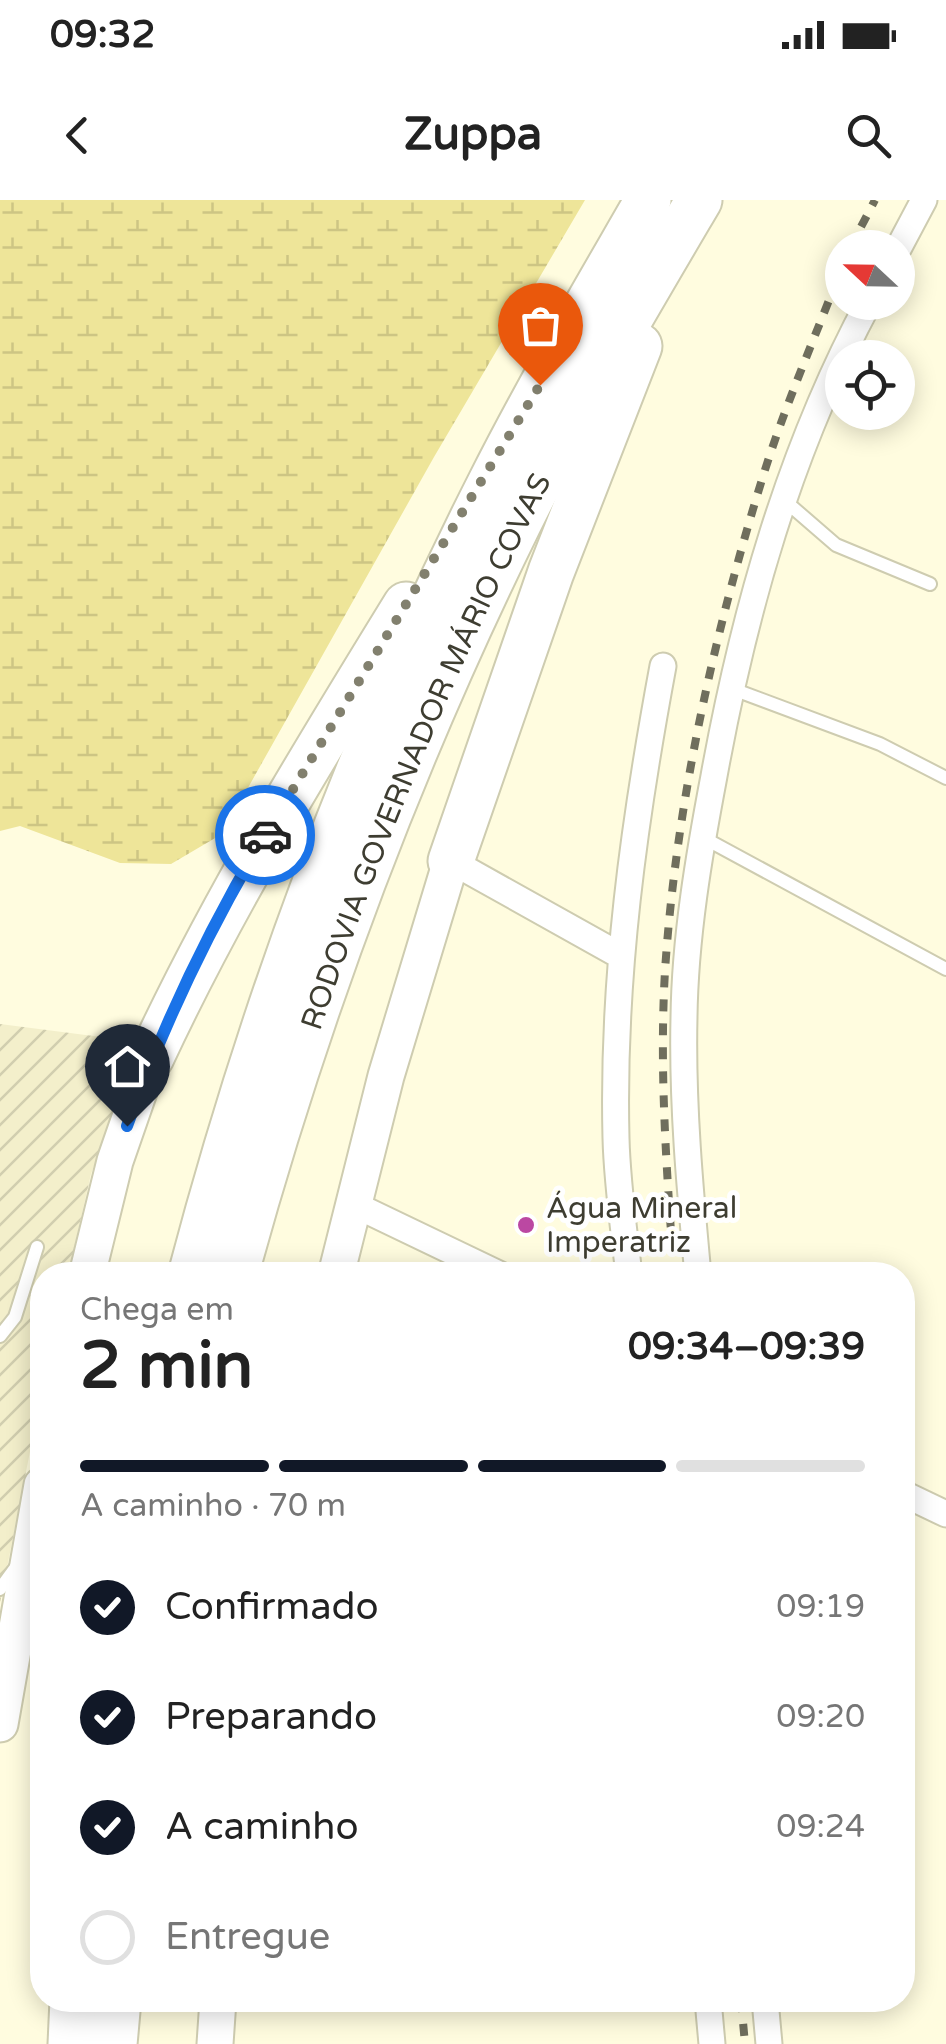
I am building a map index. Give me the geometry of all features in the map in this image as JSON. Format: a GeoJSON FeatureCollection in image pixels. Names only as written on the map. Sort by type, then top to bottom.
{"type":"FeatureCollection","features":[{"type":"Feature","properties":{"kind":"highway","name":"RODOVIA GOVERNADOR MÁRIO COVAS"},"geometry":{"type":"LineString","coordinates":[[195,1262],[251,1065],[336,830],[433,601],[560,352],[679,206]]}},
{"type":"Feature","properties":{"kind":"highway","name":"RODOVIA GOVERNADOR MÁRIO COVAS"},"geometry":{"type":"LineString","coordinates":[[239,1262],[268,1154],[324,980],[390,809],[518,524],[679,206]]}},
{"type":"Feature","properties":{"kind":"highway"},"geometry":{"type":"LineString","coordinates":[[451,861],[679,206]]}},
{"type":"Feature","properties":{"kind":"highway"},"geometry":{"type":"LineString","coordinates":[[151,1058],[254,854],[560,352]]}},
{"type":"Feature","properties":{"kind":"highway"},"geometry":{"type":"LineString","coordinates":[[70,2044],[72,2012]]}},
{"type":"Feature","properties":{"kind":"highway"},"geometry":{"type":"LineString","coordinates":[[114,2044],[117,2012]]}},
{"type":"Feature","properties":{"kind":"main road"},"geometry":{"type":"LineString","coordinates":[[339,1262],[386,1076],[451,861]]}},
{"type":"Feature","properties":{"kind":"main road"},"geometry":{"type":"LineString","coordinates":[[90,1262],[114,1160],[151,1058]]}},
{"type":"Feature","properties":{"kind":"main road"},"geometry":{"type":"LineString","coordinates":[[0,1724],[30,1544]]}},
{"type":"Feature","properties":{"kind":"main road"},"geometry":{"type":"LineString","coordinates":[[216,2044],[217,2012]]}},
{"type":"Feature","properties":{"kind":"street"},"geometry":{"type":"LineString","coordinates":[[908,230],[924,200]]}},
{"type":"Feature","properties":{"kind":"street"},"geometry":{"type":"LineString","coordinates":[[697,1262],[684,1016],[702,838],[730,688],[782,498],[861,320]]}},
{"type":"Feature","properties":{"kind":"street"},"geometry":{"type":"LineString","coordinates":[[628,1262],[616,1141],[621,956],[632,841],[663,666]]}},
{"type":"Feature","properties":{"kind":"street"},"geometry":{"type":"LineString","coordinates":[[451,861],[621,956]]}},
{"type":"Feature","properties":{"kind":"street"},"geometry":{"type":"LineString","coordinates":[[352,1204],[473,1262]]}},
{"type":"Feature","properties":{"kind":"street"},"geometry":{"type":"LineString","coordinates":[[915,1499],[946,1514]]}},
{"type":"Feature","properties":{"kind":"street"},"geometry":{"type":"LineString","coordinates":[[709,2012],[712,2044]]}},
{"type":"Feature","properties":{"kind":"street"},"geometry":{"type":"LineString","coordinates":[[766,2012],[769,2044]]}},
{"type":"Feature","properties":{"kind":"lane"},"geometry":{"type":"LineString","coordinates":[[782,498],[836,544],[930,584]]}},
{"type":"Feature","properties":{"kind":"lane"},"geometry":{"type":"LineString","coordinates":[[730,688],[880,744],[946,778]]}},
{"type":"Feature","properties":{"kind":"lane"},"geometry":{"type":"LineString","coordinates":[[702,838],[946,969]]}},
{"type":"Feature","properties":{"kind":"lane"},"geometry":{"type":"LineString","coordinates":[[32,1262],[37,1247]]}},
{"type":"Feature","properties":{"kind":"lane"},"geometry":{"type":"LineString","coordinates":[[0,1336],[15,1316],[30,1269]]}},
{"type":"Feature","properties":{"kind":"lane"},"geometry":{"type":"LineString","coordinates":[[0,1589],[29,1549]]}},
{"type":"Feature","properties":{"kind":"shaded area"},"geometry":{"type":"Polygon","coordinates":[[[0,1024],[140,1042],[91,1174],[71,1262],[30,1262],[30,1452],[0,1603],[0,1024]]]}},
{"type":"Feature","properties":{"kind":"green space"},"geometry":{"type":"Polygon","coordinates":[[[0,200],[585,200],[434,457],[222,834],[171,864],[120,863],[20,826],[0,831],[0,200]]]}},
{"type":"Feature","properties":{"kind":"railway"},"geometry":{"type":"LineString","coordinates":[[859,230],[875,200]]}},
{"type":"Feature","properties":{"kind":"railway"},"geometry":{"type":"LineString","coordinates":[[673,1262],[663,1009],[670,908],[688,782],[729,595],[764,473],[825,310]]}},
{"type":"Feature","properties":{"kind":"railway"},"geometry":{"type":"LineString","coordinates":[[742,2012],[745,2044]]}},
{"type":"Feature","properties":{"kind":"way so far"},"geometry":{"type":"LineString","coordinates":[[265,835],[540,385]]}},
{"type":"Feature","properties":{"kind":"place","name":"Água Mineral Imperatriz"},"geometry":{"type":"Point","coordinates":[526,1225]}},
{"type":"Feature","properties":{"kind":"route"},"geometry":{"type":"LineString","coordinates":[[127,1126],[151,1058],[176,1004],[265,835]]}}]}
